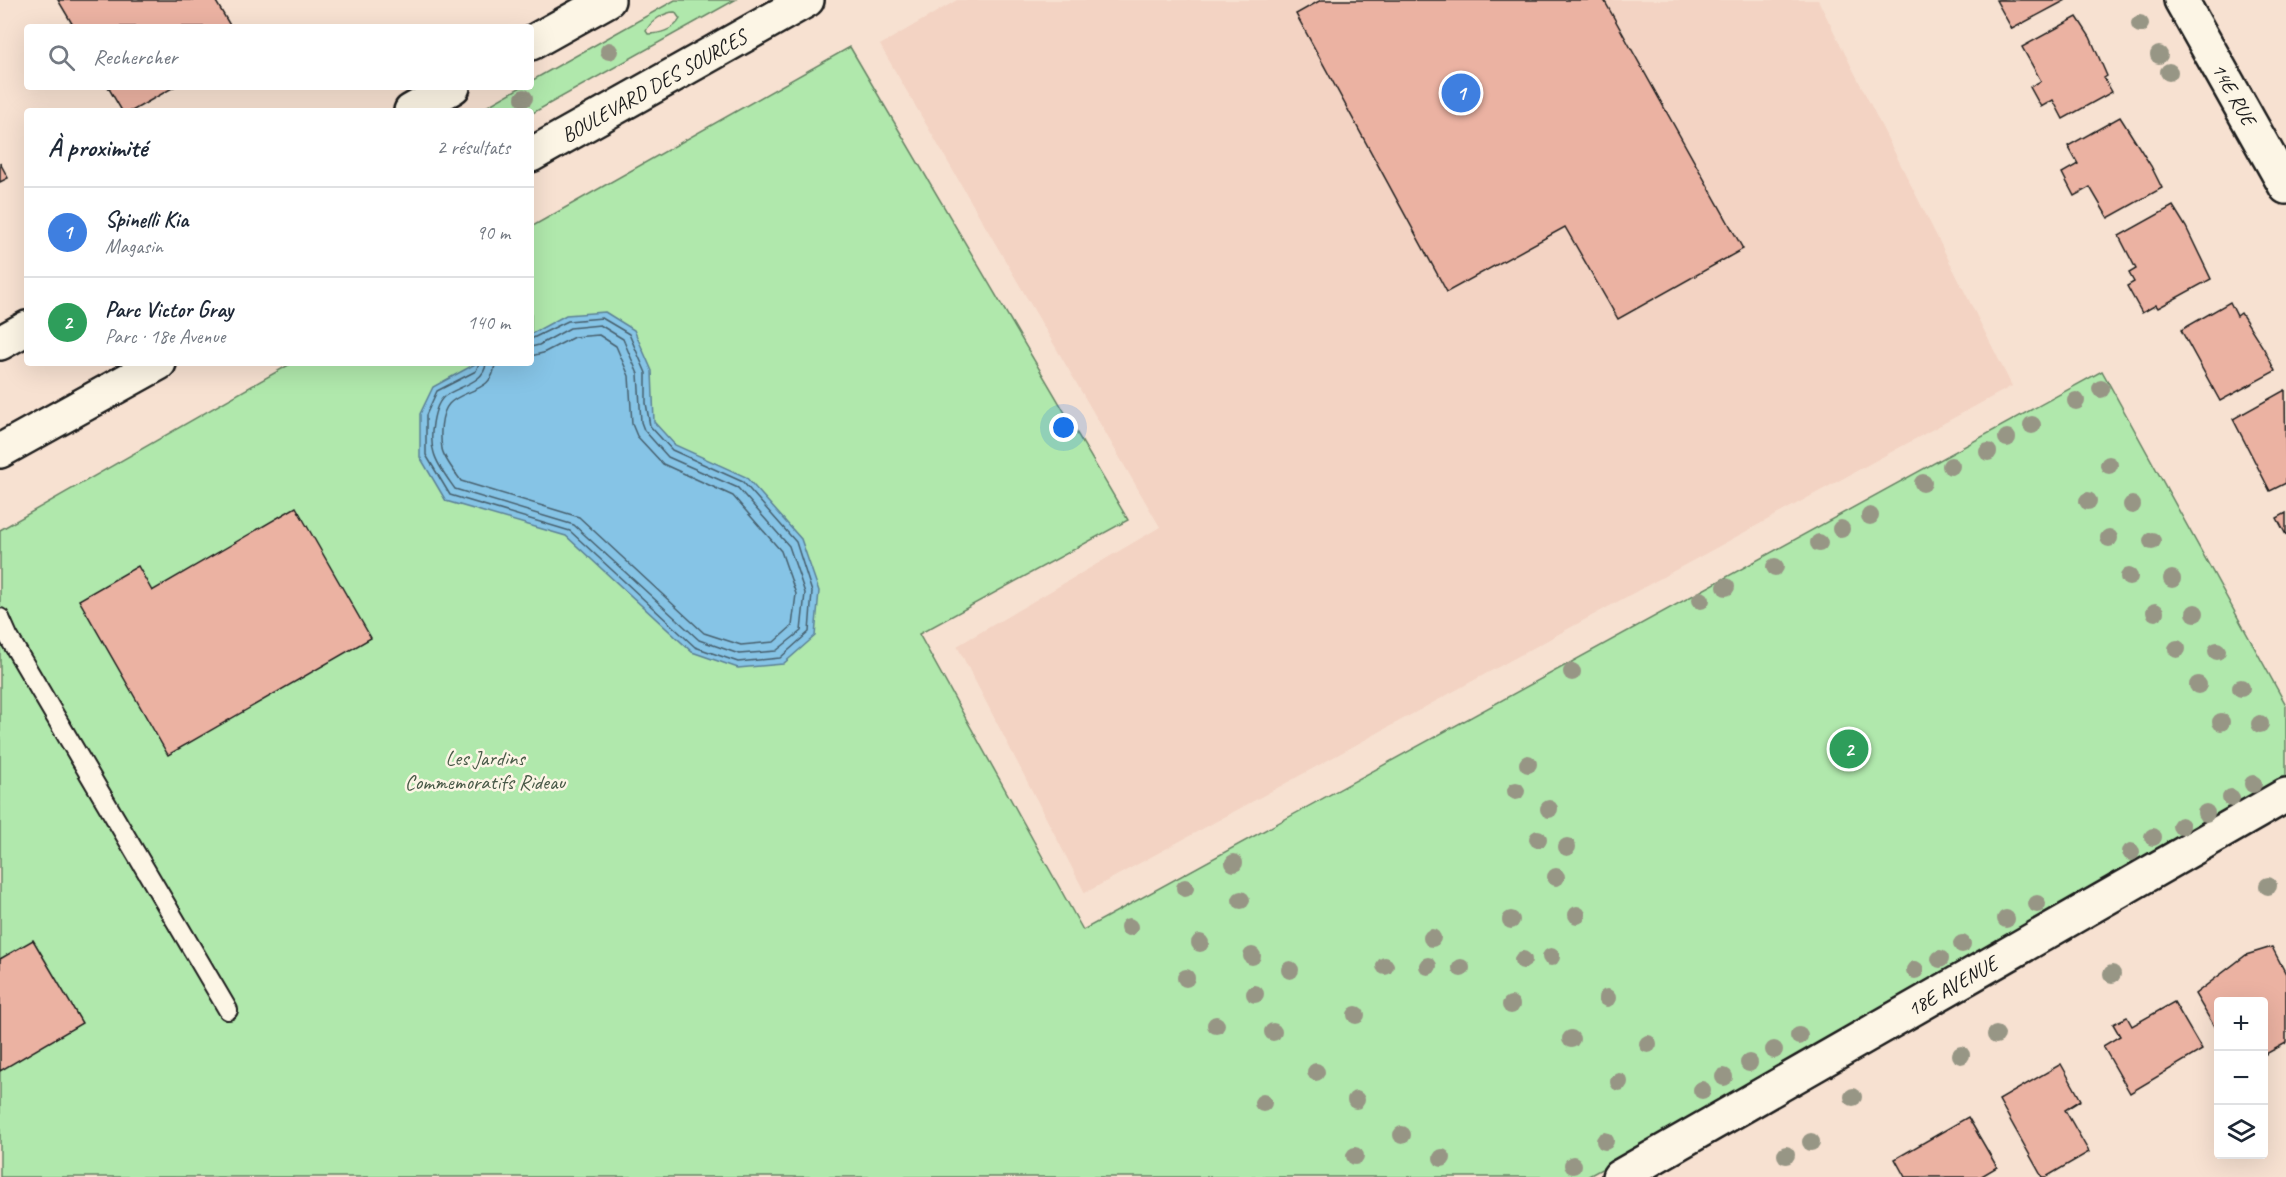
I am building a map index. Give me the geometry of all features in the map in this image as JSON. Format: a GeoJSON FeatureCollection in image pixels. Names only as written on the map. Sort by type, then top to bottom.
{"type":"FeatureCollection","features":[{"type":"Feature","properties":{"kind":"street"},"geometry":{"type":"LineString","coordinates":[[534,41],[608,0]]}},
{"type":"Feature","properties":{"kind":"street","name":"BOULEVARD DES SOURCES"},"geometry":{"type":"LineString","coordinates":[[534,153],[807,0]]}},
{"type":"Feature","properties":{"kind":"street","name":"14E RUE"},"geometry":{"type":"LineString","coordinates":[[2181,0],[2286,187]]}},
{"type":"Feature","properties":{"kind":"street"},"geometry":{"type":"LineString","coordinates":[[416,108],[448,90]]}},
{"type":"Feature","properties":{"kind":"street"},"geometry":{"type":"LineString","coordinates":[[0,343],[24,330]]}},
{"type":"Feature","properties":{"kind":"street"},"geometry":{"type":"LineString","coordinates":[[0,451],[154,366]]}},
{"type":"Feature","properties":{"kind":"street","name":"18E AVENUE"},"geometry":{"type":"LineString","coordinates":[[1619,1177],[2286,795]]}},
{"type":"Feature","properties":{"kind":"lane"},"geometry":{"type":"LineString","coordinates":[[0,618],[8,636],[228,1010]]}},
{"type":"Feature","properties":{"kind":"shaded area"},"geometry":{"type":"Polygon","coordinates":[[[957,0],[1818,0],[2012,386],[1085,893],[957,646],[1160,527],[880,45],[957,0]]]}},
{"type":"Feature","properties":{"kind":"green space"},"geometry":{"type":"Polygon","coordinates":[[[675,0],[735,0],[534,112],[534,108],[484,108],[516,90],[534,90],[534,79],[675,0]],[[675,12],[662,15],[646,31],[648,34],[666,31],[680,19],[675,12]]]}},
{"type":"Feature","properties":{"kind":"green space","name":"Les Jardins Commemoratifs Rideau"},"geometry":{"type":"Polygon","coordinates":[[[850,47],[1128,520],[919,634],[1083,930],[2102,371],[2286,705],[2286,794],[1587,1177],[0,1177],[0,530],[287,366],[534,366],[534,225],[850,47]]]}},
{"type":"Feature","properties":{"kind":"water"},"geometry":{"type":"Polygon","coordinates":[[[605,312],[634,330],[652,371],[654,422],[675,445],[746,477],[801,539],[819,591],[815,636],[783,664],[738,668],[692,652],[566,536],[446,501],[420,457],[420,414],[433,387],[472,366],[534,366],[534,332],[566,315],[605,312]]]}},
{"type":"Feature","properties":{"kind":"building"},"geometry":{"type":"Polygon","coordinates":[[[58,0],[215,0],[229,24],[72,24],[58,0]]]}},
{"type":"Feature","properties":{"kind":"building"},"geometry":{"type":"Polygon","coordinates":[[[1321,0],[1604,0],[1743,249],[1618,319],[1565,227],[1447,292],[1296,14],[1321,0]]]}},
{"type":"Feature","properties":{"kind":"building"},"geometry":{"type":"Polygon","coordinates":[[[1996,0],[2066,0],[2012,29],[1996,0]]]}},
{"type":"Feature","properties":{"kind":"building"},"geometry":{"type":"Polygon","coordinates":[[[2077,17],[2090,37],[2107,76],[2104,78],[2112,92],[2063,119],[2053,100],[2041,107],[2030,87],[2041,81],[2022,47],[2077,17]]]}},
{"type":"Feature","properties":{"kind":"building"},"geometry":{"type":"Polygon","coordinates":[[[110,90],[169,90],[137,108],[120,108],[110,90]]]}},
{"type":"Feature","properties":{"kind":"building"},"geometry":{"type":"Polygon","coordinates":[[[2120,117],[2162,188],[2108,218],[2090,187],[2074,196],[2062,173],[2078,164],[2068,146],[2120,117]]]}},
{"type":"Feature","properties":{"kind":"building"},"geometry":{"type":"Polygon","coordinates":[[[0,163],[8,178],[0,182],[0,163]]]}},
{"type":"Feature","properties":{"kind":"building"},"geometry":{"type":"Polygon","coordinates":[[[2173,206],[2186,227],[2211,279],[2158,308],[2156,305],[2142,313],[2127,286],[2134,282],[2129,273],[2136,269],[2119,236],[2173,206]]]}},
{"type":"Feature","properties":{"kind":"building"},"geometry":{"type":"Polygon","coordinates":[[[2230,302],[2237,316],[2241,313],[2275,371],[2220,401],[2181,330],[2230,302]]]}},
{"type":"Feature","properties":{"kind":"building"},"geometry":{"type":"Polygon","coordinates":[[[2285,390],[2286,483],[2270,491],[2233,419],[2285,390]]]}},
{"type":"Feature","properties":{"kind":"building"},"geometry":{"type":"Polygon","coordinates":[[[296,507],[371,638],[168,755],[79,600],[138,566],[152,591],[296,507]]]}},
{"type":"Feature","properties":{"kind":"building"},"geometry":{"type":"Polygon","coordinates":[[[2286,513],[2286,535],[2277,518],[2286,513]]]}},
{"type":"Feature","properties":{"kind":"building"},"geometry":{"type":"Polygon","coordinates":[[[33,940],[82,1023],[0,1071],[0,959],[33,940]]]}},
{"type":"Feature","properties":{"kind":"building"},"geometry":{"type":"Polygon","coordinates":[[[2272,947],[2286,974],[2286,1043],[2268,1053],[2268,997],[2214,997],[2214,1026],[2195,994],[2246,955],[2272,947]]]}},
{"type":"Feature","properties":{"kind":"building"},"geometry":{"type":"Polygon","coordinates":[[[2174,1002],[2202,1050],[2130,1093],[2103,1046],[2120,1036],[2113,1024],[2127,1017],[2132,1026],[2174,1002]]]}},
{"type":"Feature","properties":{"kind":"building"},"geometry":{"type":"Polygon","coordinates":[[[2061,1064],[2081,1100],[2065,1110],[2089,1152],[2046,1177],[2042,1177],[1999,1100],[2061,1064]]]}},
{"type":"Feature","properties":{"kind":"building"},"geometry":{"type":"Polygon","coordinates":[[[1968,1117],[1997,1167],[1980,1177],[1905,1177],[1895,1159],[1968,1117]]]}},
{"type":"Feature","properties":{"kind":"place","name":"Spinelli Kia"},"geometry":{"type":"Point","coordinates":[1461,93]}},
{"type":"Feature","properties":{"kind":"place","name":"Parc Victor Gray"},"geometry":{"type":"Point","coordinates":[1849,749]}}]}
